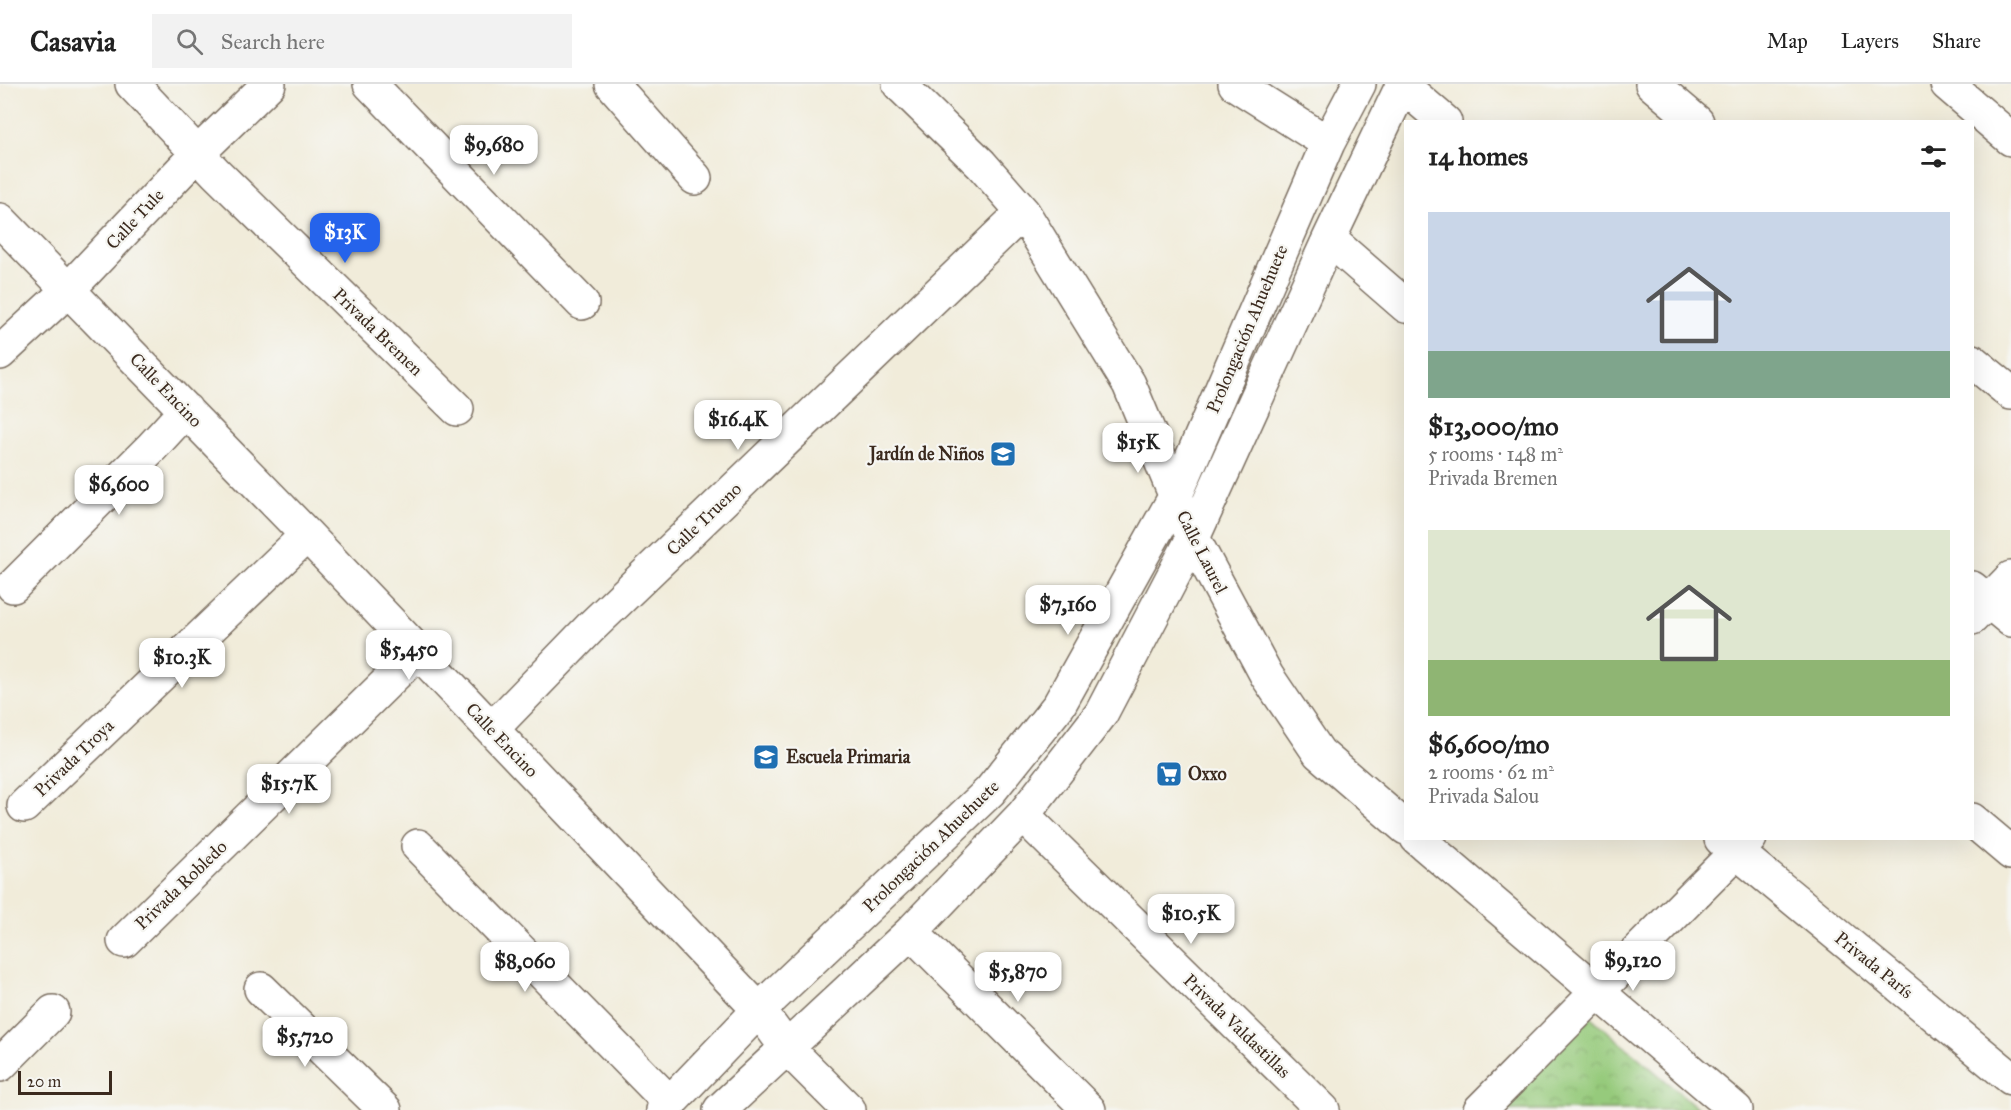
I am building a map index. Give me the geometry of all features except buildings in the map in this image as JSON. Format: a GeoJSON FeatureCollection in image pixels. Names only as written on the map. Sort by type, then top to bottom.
{"type":"FeatureCollection","features":[{"type":"Feature","properties":{"kind":"street","name":"Privada Bremen"},"geometry":{"type":"LineString","coordinates":[[132,84],[198,153],[456,409]]}},
{"type":"Feature","properties":{"kind":"street","name":"Calle Tule"},"geometry":{"type":"LineString","coordinates":[[0,353],[69,290],[198,153],[269,84]]}},
{"type":"Feature","properties":{"kind":"street"},"geometry":{"type":"LineString","coordinates":[[370,84],[582,303]]}},
{"type":"Feature","properties":{"kind":"street"},"geometry":{"type":"LineString","coordinates":[[612,84],[695,178]]}},
{"type":"Feature","properties":{"kind":"street","name":"Calle Laurel"},"geometry":{"type":"LineString","coordinates":[[899,84],[981,164],[1023,213],[1129,384],[1193,538],[1267,676],[1319,753],[1404,826]]}},
{"type":"Feature","properties":{"kind":"street"},"geometry":{"type":"LineString","coordinates":[[1235,84],[1328,142]]}},
{"type":"Feature","properties":{"kind":"street","name":"Prolongación Ahuehuete"},"geometry":{"type":"LineString","coordinates":[[666,1107],[759,1010],[990,791],[1059,705],[1175,497],[1328,142],[1359,84]]}},
{"type":"Feature","properties":{"kind":"street"},"geometry":{"type":"LineString","coordinates":[[1652,84],[1695,120]]}},
{"type":"Feature","properties":{"kind":"street"},"geometry":{"type":"LineString","coordinates":[[1947,84],[2011,139]]}},
{"type":"Feature","properties":{"kind":"street"},"geometry":{"type":"LineString","coordinates":[[1402,85],[1442,120]]}},
{"type":"Feature","properties":{"kind":"street","name":"Prolongación Ahuehuete"},"geometry":{"type":"LineString","coordinates":[[720,1110],[911,932],[1023,815],[1101,714],[1193,538],[1402,85]]}},
{"type":"Feature","properties":{"kind":"street","name":"Calle Trueno"},"geometry":{"type":"LineString","coordinates":[[492,729],[590,628],[1023,213]]}},
{"type":"Feature","properties":{"kind":"street","name":"Calle Encino"},"geometry":{"type":"LineString","coordinates":[[0,220],[307,535],[759,1010],[786,1047],[849,1110]]}},
{"type":"Feature","properties":{"kind":"street"},"geometry":{"type":"LineString","coordinates":[[1329,239],[1404,304]]}},
{"type":"Feature","properties":{"kind":"street"},"geometry":{"type":"LineString","coordinates":[[1974,363],[2011,393]]}},
{"type":"Feature","properties":{"kind":"street"},"geometry":{"type":"LineString","coordinates":[[13,585],[152,447],[186,410]]}},
{"type":"Feature","properties":{"kind":"street","name":"Privada Troya"},"geometry":{"type":"LineString","coordinates":[[24,806],[307,535]]}},
{"type":"Feature","properties":{"kind":"street","name":"Privada Robledo"},"geometry":{"type":"LineString","coordinates":[[124,941],[417,653]]}},
{"type":"Feature","properties":{"kind":"street","name":"Privada Valdastillas"},"geometry":{"type":"LineString","coordinates":[[1023,815],[1323,1110]]}},
{"type":"Feature","properties":{"kind":"street"},"geometry":{"type":"LineString","coordinates":[[1974,822],[2011,853]]}},
{"type":"Feature","properties":{"kind":"street"},"geometry":{"type":"LineString","coordinates":[[1419,840],[1736,1110]]}},
{"type":"Feature","properties":{"kind":"street"},"geometry":{"type":"LineString","coordinates":[[1480,1110],[1596,993],[1735,843]]}},
{"type":"Feature","properties":{"kind":"street","name":"Privada París"},"geometry":{"type":"LineString","coordinates":[[1735,843],[2011,1078]]}},
{"type":"Feature","properties":{"kind":"street"},"geometry":{"type":"LineString","coordinates":[[418,846],[666,1107]]}},
{"type":"Feature","properties":{"kind":"street"},"geometry":{"type":"LineString","coordinates":[[911,932],[1089,1110]]}},
{"type":"Feature","properties":{"kind":"street"},"geometry":{"type":"LineString","coordinates":[[261,989],[385,1110]]}},
{"type":"Feature","properties":{"kind":"street"},"geometry":{"type":"LineString","coordinates":[[0,1065],[52,1012]]}},
{"type":"Feature","properties":{"kind":"green space"},"geometry":{"type":"Polygon","coordinates":[[[1580,1008],[1700,1110],[1478,1110],[1580,1008]]]}},
{"type":"Feature","properties":{"kind":"place","name":"Jardín de Niños"},"geometry":{"type":"Point","coordinates":[1003,454]}},
{"type":"Feature","properties":{"kind":"place","name":"Escuela Primaria"},"geometry":{"type":"Point","coordinates":[766,757]}},
{"type":"Feature","properties":{"kind":"place","name":"Oxxo"},"geometry":{"type":"Point","coordinates":[1169,774]}}]}
